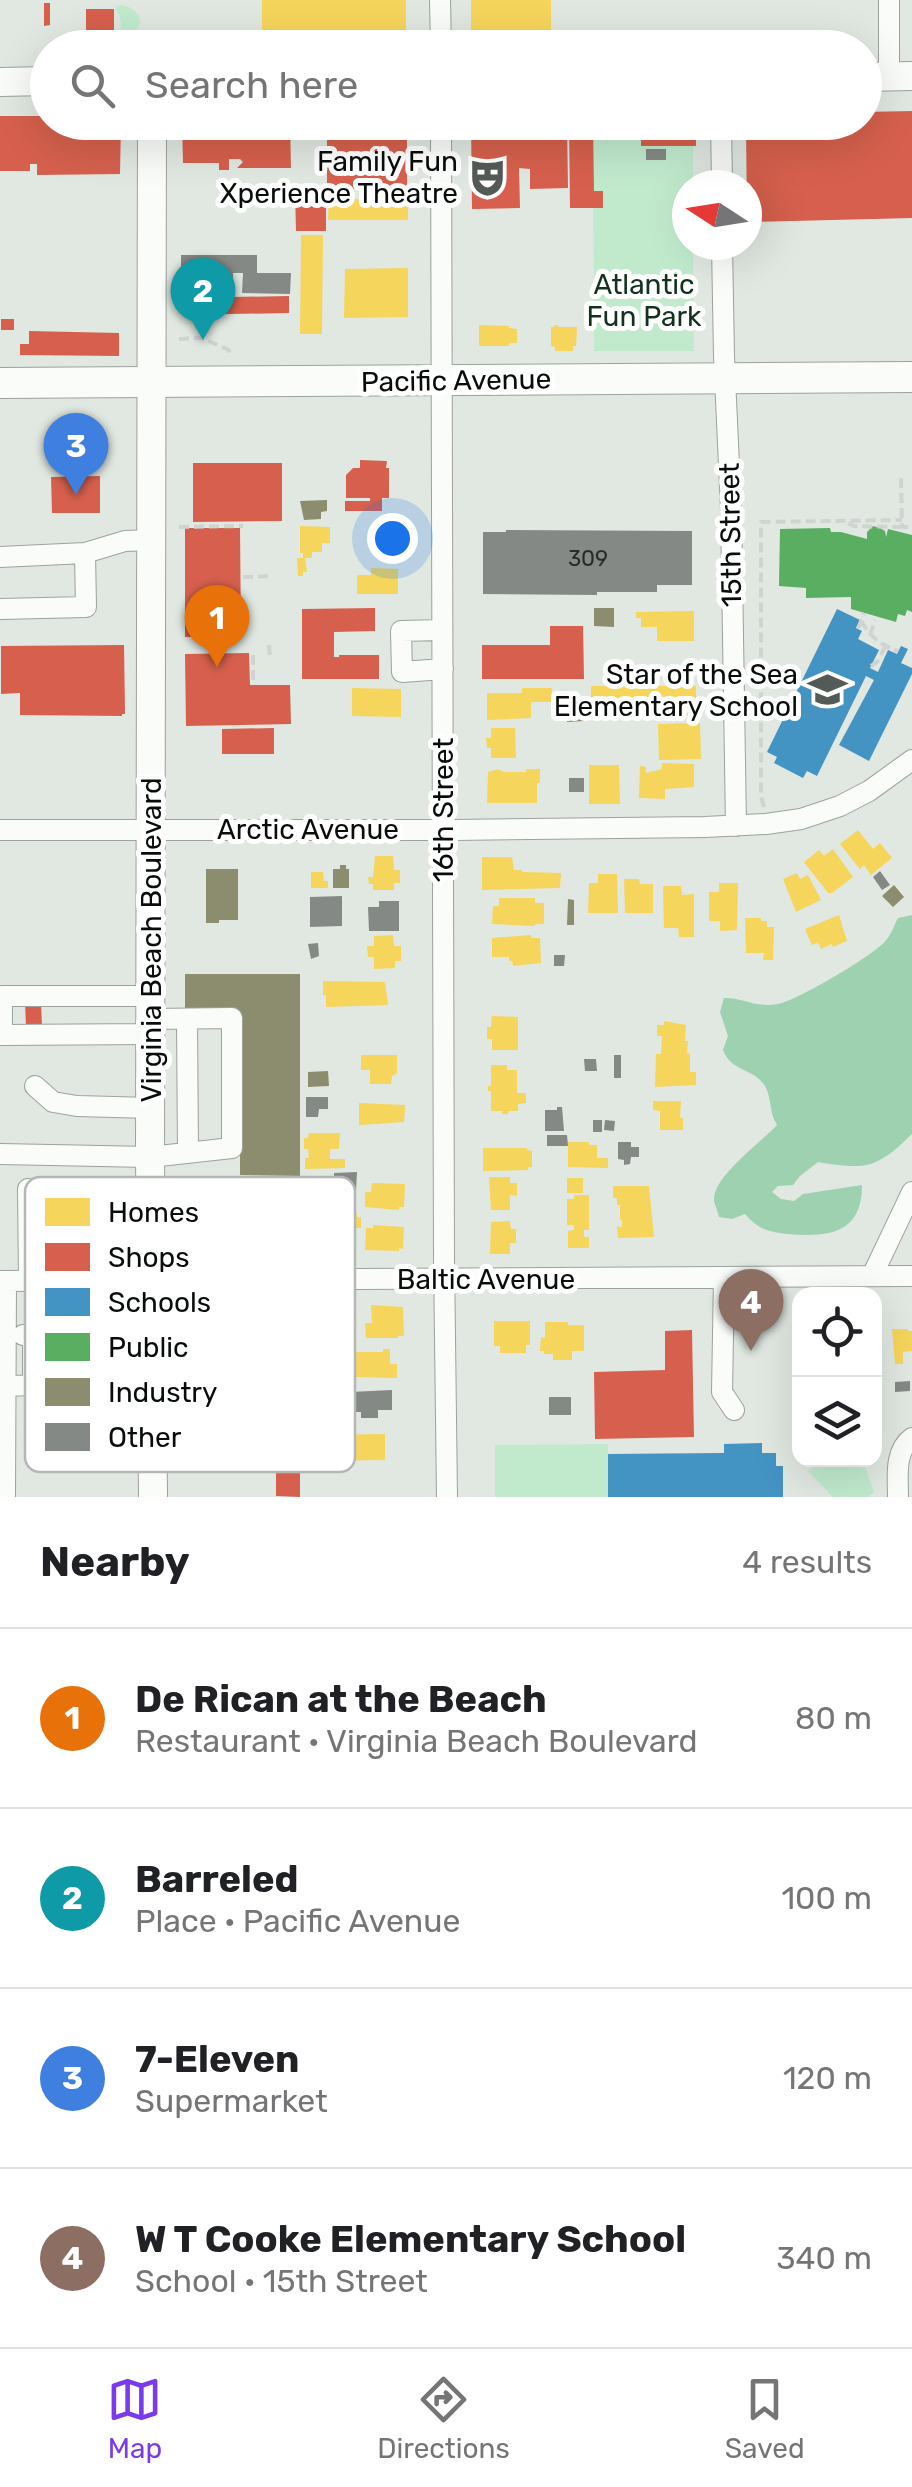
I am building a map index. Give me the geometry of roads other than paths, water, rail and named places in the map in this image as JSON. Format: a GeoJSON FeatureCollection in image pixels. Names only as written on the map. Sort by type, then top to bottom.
{"type":"FeatureCollection","features":[{"type":"Feature","properties":{"kind":"highway","name":"Pacific Avenue"},"geometry":{"type":"LineString","coordinates":[[0,383],[912,377]]}},
{"type":"Feature","properties":{"kind":"main road"},"geometry":{"type":"LineString","coordinates":[[0,82],[30,82]]}},
{"type":"Feature","properties":{"kind":"main road","name":"Virginia Beach Boulevard"},"geometry":{"type":"LineString","coordinates":[[150,1177],[152,140]]}},
{"type":"Feature","properties":{"kind":"street"},"geometry":{"type":"LineString","coordinates":[[440,0],[441,30]]}},
{"type":"Feature","properties":{"kind":"street"},"geometry":{"type":"LineString","coordinates":[[888,0],[889,76]]}},
{"type":"Feature","properties":{"kind":"street","name":"16th Street"},"geometry":{"type":"LineString","coordinates":[[441,140],[448,1497]]}},
{"type":"Feature","properties":{"kind":"street"},"geometry":{"type":"LineString","coordinates":[[721,140],[722,170]]}},
{"type":"Feature","properties":{"kind":"street","name":"15th Street"},"geometry":{"type":"LineString","coordinates":[[722,260],[736,826]]}},
{"type":"Feature","properties":{"kind":"street"},"geometry":{"type":"LineString","coordinates":[[0,557],[85,553],[126,540],[152,540]]}},
{"type":"Feature","properties":{"kind":"street"},"geometry":{"type":"LineString","coordinates":[[0,609],[86,607],[85,553]]}},
{"type":"Feature","properties":{"kind":"street"},"geometry":{"type":"LineString","coordinates":[[442,630],[401,631],[402,672],[442,669]]}},
{"type":"Feature","properties":{"kind":"street","name":"Arctic Avenue"},"geometry":{"type":"LineString","coordinates":[[0,830],[736,826],[784,822],[822,812],[869,791],[912,760]]}},
{"type":"Feature","properties":{"kind":"street"},"geometry":{"type":"LineString","coordinates":[[0,1154],[150,1157],[232,1148],[232,1018],[151,1017],[110,996],[2,996],[2,1034],[110,1034],[151,1017]]}},
{"type":"Feature","properties":{"kind":"street"},"geometry":{"type":"LineString","coordinates":[[110,996],[110,1034]]}},
{"type":"Feature","properties":{"kind":"street"},"geometry":{"type":"LineString","coordinates":[[188,1019],[188,1153]]}},
{"type":"Feature","properties":{"kind":"street"},"geometry":{"type":"LineString","coordinates":[[35,1086],[53,1102],[150,1108]]}},
{"type":"Feature","properties":{"kind":"street"},"geometry":{"type":"LineString","coordinates":[[872,1276],[912,1192]]}},
{"type":"Feature","properties":{"kind":"street","name":"Baltic Avenue"},"geometry":{"type":"LineString","coordinates":[[355,1280],[912,1276]]}},
{"type":"Feature","properties":{"kind":"street"},"geometry":{"type":"LineString","coordinates":[[724,1277],[722,1392],[734,1410]]}},
{"type":"Feature","properties":{"kind":"street"},"geometry":{"type":"LineString","coordinates":[[3,1281],[5,1335],[25,1351]]}},
{"type":"Feature","properties":{"kind":"street"},"geometry":{"type":"LineString","coordinates":[[5,1335],[25,1351]]}},
{"type":"Feature","properties":{"kind":"street"},"geometry":{"type":"LineString","coordinates":[[898,1497],[898,1467],[904,1444],[912,1438]]}},
{"type":"Feature","properties":{"kind":"street"},"geometry":{"type":"LineString","coordinates":[[6,1497],[25,1444]]}},
{"type":"Feature","properties":{"kind":"place","name":"Family Fun Xperience Theatre"},"geometry":{"type":"Point","coordinates":[488,177]}},
{"type":"Feature","properties":{"kind":"place","name":"Barreled"},"geometry":{"type":"Point","coordinates":[203,340]}},
{"type":"Feature","properties":{"kind":"place","name":"7-Eleven"},"geometry":{"type":"Point","coordinates":[76,495]}},
{"type":"Feature","properties":{"kind":"place","name":"De Rican at the Beach"},"geometry":{"type":"Point","coordinates":[217,667]}},
{"type":"Feature","properties":{"kind":"place","name":"Star of the Sea Elementary School"},"geometry":{"type":"Point","coordinates":[828,690]}},
{"type":"Feature","properties":{"kind":"place","name":"W T Cooke Elementary School"},"geometry":{"type":"Point","coordinates":[751,1351]}},
{"type":"Feature","properties":{"kind":"park label","name":"Atlantic Fun Park"},"geometry":{"type":"Point","coordinates":[644,300]}}]}
